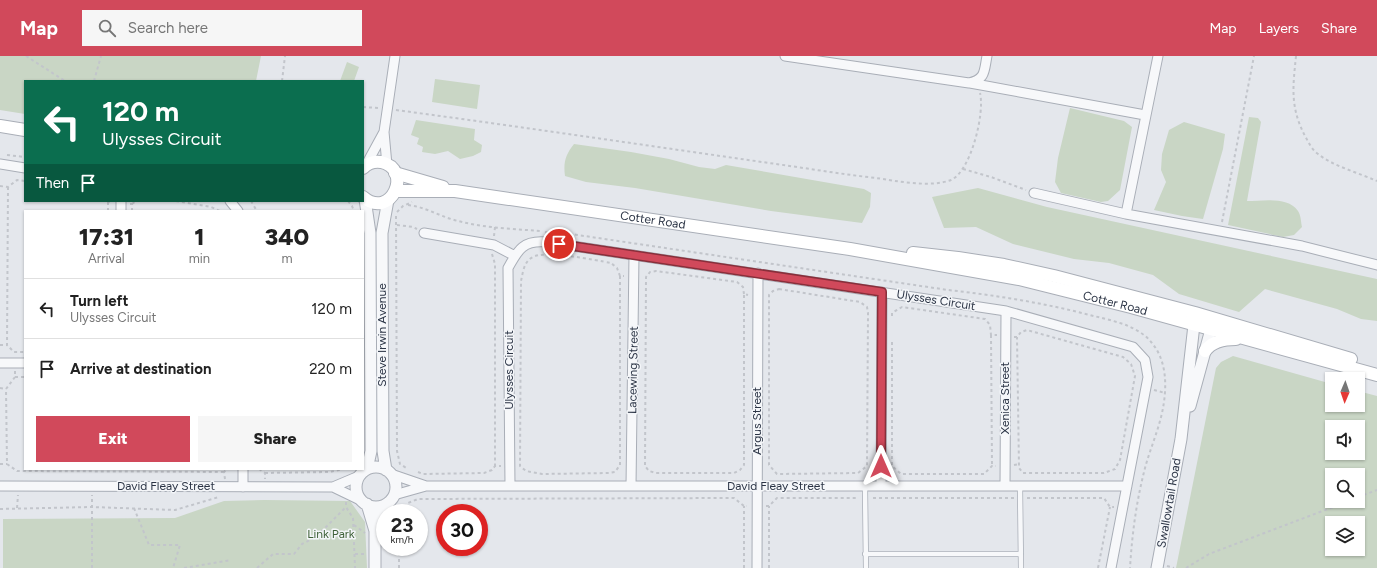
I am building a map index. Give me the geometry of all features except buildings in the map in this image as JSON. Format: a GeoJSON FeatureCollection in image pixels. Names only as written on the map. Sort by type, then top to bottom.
{"type":"FeatureCollection","features":[{"type":"Feature","properties":{"kind":"main road"},"geometry":{"type":"LineString","coordinates":[[0,126],[24,130]]}},
{"type":"Feature","properties":{"kind":"main road","name":"Cotter Road"},"geometry":{"type":"LineString","coordinates":[[364,166],[377,162],[391,169],[455,191],[850,249],[899,251],[958,258],[1010,267],[1054,276],[1194,319],[1377,367]]}},
{"type":"Feature","properties":{"kind":"main road"},"geometry":{"type":"LineString","coordinates":[[391,169],[397,178],[392,195]]}},
{"type":"Feature","properties":{"kind":"main road","name":"Cotter Road"},"geometry":{"type":"LineString","coordinates":[[364,198],[376,203],[383,202],[392,195],[455,191]]}},
{"type":"Feature","properties":{"kind":"main road","name":"Cotter Road"},"geometry":{"type":"LineString","coordinates":[[1213,324],[1245,339],[1377,375]]}},
{"type":"Feature","properties":{"kind":"main road"},"geometry":{"type":"LineString","coordinates":[[1205,351],[1209,346],[1217,342],[1228,339],[1245,339]]}},
{"type":"Feature","properties":{"kind":"street"},"geometry":{"type":"LineString","coordinates":[[391,169],[384,132],[395,56]]}},
{"type":"Feature","properties":{"kind":"street"},"geometry":{"type":"LineString","coordinates":[[785,56],[969,83],[1145,115]]}},
{"type":"Feature","properties":{"kind":"street"},"geometry":{"type":"LineString","coordinates":[[969,83],[977,81],[982,77],[988,56]]}},
{"type":"Feature","properties":{"kind":"street"},"geometry":{"type":"LineString","coordinates":[[1126,214],[1158,56]]}},
{"type":"Feature","properties":{"kind":"street"},"geometry":{"type":"LineString","coordinates":[[364,166],[384,132]]}},
{"type":"Feature","properties":{"kind":"street"},"geometry":{"type":"LineString","coordinates":[[0,164],[24,168]]}},
{"type":"Feature","properties":{"kind":"street"},"geometry":{"type":"LineString","coordinates":[[1034,193],[1126,214],[1302,246],[1377,265]]}},
{"type":"Feature","properties":{"kind":"street","name":"Steve Irwin Avenue"},"geometry":{"type":"LineString","coordinates":[[388,472],[383,451],[382,233],[392,195]]}},
{"type":"Feature","properties":{"kind":"street","name":"Steve Irwin Avenue"},"geometry":{"type":"LineString","coordinates":[[363,473],[371,451],[370,233],[364,198]]}},
{"type":"Feature","properties":{"kind":"street"},"geometry":{"type":"LineString","coordinates":[[231,202],[237,210]]}},
{"type":"Feature","properties":{"kind":"street"},"geometry":{"type":"LineString","coordinates":[[424,233],[494,245],[515,256]]}},
{"type":"Feature","properties":{"kind":"street","name":"Ulysses Circuit"},"geometry":{"type":"LineString","coordinates":[[510,486],[508,268],[523,246],[534,241],[758,273],[1006,311],[1133,347],[1145,360],[1148,376],[1111,568]]}},
{"type":"Feature","properties":{"kind":"street","name":"Lacewing Street"},"geometry":{"type":"LineString","coordinates":[[631,486],[634,255]]}},
{"type":"Feature","properties":{"kind":"street","name":"Argus Street"},"geometry":{"type":"LineString","coordinates":[[757,568],[758,273]]}},
{"type":"Feature","properties":{"kind":"street"},"geometry":{"type":"LineString","coordinates":[[881,486],[882,292]]}},
{"type":"Feature","properties":{"kind":"street","name":"Xenica Street"},"geometry":{"type":"LineString","coordinates":[[1005,486],[1006,311]]}},
{"type":"Feature","properties":{"kind":"street","name":"Swallowtail Road"},"geometry":{"type":"LineString","coordinates":[[1157,568],[1181,439],[1194,319]]}},
{"type":"Feature","properties":{"kind":"street","name":"Swallowtail Road"},"geometry":{"type":"LineString","coordinates":[[1181,439],[1213,324]]}},
{"type":"Feature","properties":{"kind":"street"},"geometry":{"type":"LineString","coordinates":[[0,363],[24,362]]}},
{"type":"Feature","properties":{"kind":"street"},"geometry":{"type":"LineString","coordinates":[[375,531],[364,503],[358,495],[356,489],[357,482],[363,473],[373,467],[380,467],[388,472],[396,484],[394,495],[391,500],[385,504]]}},
{"type":"Feature","properties":{"kind":"street"},"geometry":{"type":"LineString","coordinates":[[243,470],[243,486]]}},
{"type":"Feature","properties":{"kind":"street","name":"David Fleay Street"},"geometry":{"type":"LineString","coordinates":[[388,472],[426,486]]}},
{"type":"Feature","properties":{"kind":"street","name":"David Fleay Street"},"geometry":{"type":"LineString","coordinates":[[0,486],[333,487],[363,473]]}},
{"type":"Feature","properties":{"kind":"street","name":"David Fleay Street"},"geometry":{"type":"LineString","coordinates":[[394,495],[426,486],[1127,486]]}},
{"type":"Feature","properties":{"kind":"street","name":"David Fleay Street"},"geometry":{"type":"LineString","coordinates":[[333,487],[364,503]]}},
{"type":"Feature","properties":{"kind":"street"},"geometry":{"type":"LineString","coordinates":[[364,503],[376,507]]}},
{"type":"Feature","properties":{"kind":"street"},"geometry":{"type":"LineString","coordinates":[[375,568],[376,527]]}},
{"type":"Feature","properties":{"kind":"lane"},"geometry":{"type":"LineString","coordinates":[[865,486],[866,568]]}},
{"type":"Feature","properties":{"kind":"lane"},"geometry":{"type":"LineString","coordinates":[[1020,486],[1021,568]]}},
{"type":"Feature","properties":{"kind":"lane"},"geometry":{"type":"LineString","coordinates":[[865,554],[1021,554]]}},
{"type":"Feature","properties":{"kind":"path"},"geometry":{"type":"LineString","coordinates":[[26,56],[63,80]]}},
{"type":"Feature","properties":{"kind":"path"},"geometry":{"type":"LineString","coordinates":[[94,80],[101,56]]}},
{"type":"Feature","properties":{"kind":"path"},"geometry":{"type":"LineString","coordinates":[[282,80],[285,56]]}},
{"type":"Feature","properties":{"kind":"path"},"geometry":{"type":"LineString","coordinates":[[1220,231],[1254,56]]}},
{"type":"Feature","properties":{"kind":"path"},"geometry":{"type":"LineString","coordinates":[[1296,56],[1294,75],[1294,105],[1302,130],[1309,144],[1317,154],[1328,161],[1377,181]]}},
{"type":"Feature","properties":{"kind":"path"},"geometry":{"type":"LineString","coordinates":[[364,107],[484,122],[842,174],[923,184],[944,182],[957,176],[963,169],[970,153],[981,111],[981,97],[979,88],[969,83]]}},
{"type":"Feature","properties":{"kind":"path"},"geometry":{"type":"LineString","coordinates":[[6,154],[24,157]]}},
{"type":"Feature","properties":{"kind":"path"},"geometry":{"type":"LineString","coordinates":[[963,169],[991,177],[1034,193]]}},
{"type":"Feature","properties":{"kind":"path"},"geometry":{"type":"LineString","coordinates":[[0,186],[8,187],[17,180],[24,181]]}},
{"type":"Feature","properties":{"kind":"path"},"geometry":{"type":"LineString","coordinates":[[7,345],[8,187]]}},
{"type":"Feature","properties":{"kind":"path"},"geometry":{"type":"LineString","coordinates":[[108,202],[108,210]]}},
{"type":"Feature","properties":{"kind":"path"},"geometry":{"type":"LineString","coordinates":[[182,202],[211,207],[218,210]]}},
{"type":"Feature","properties":{"kind":"path"},"geometry":{"type":"LineString","coordinates":[[409,470],[400,464],[397,451],[396,214],[403,206],[408,205],[415,206],[460,222],[518,230],[571,234],[933,288],[990,295],[1068,310],[1127,325],[1141,332],[1151,341],[1158,351],[1163,363],[1165,389],[1161,417],[1144,470],[1136,510],[1131,543],[1130,568]]}},
{"type":"Feature","properties":{"kind":"path"},"geometry":{"type":"LineString","coordinates":[[397,225],[413,227],[424,233]]}},
{"type":"Feature","properties":{"kind":"path"},"geometry":{"type":"LineString","coordinates":[[416,472],[423,474],[484,473],[492,470],[495,466],[495,264],[492,250]]}},
{"type":"Feature","properties":{"kind":"path"},"geometry":{"type":"LineString","coordinates":[[495,466],[520,466],[526,471],[542,474],[609,473],[615,472],[620,465],[620,276],[617,268],[611,263],[544,254],[532,257],[526,264],[521,281],[520,466]]}},
{"type":"Feature","properties":{"kind":"path"},"geometry":{"type":"LineString","coordinates":[[656,270],[738,282],[743,287],[744,294],[744,465],[740,470],[734,473],[656,473],[649,471],[645,466],[646,277],[650,272],[656,270]]}},
{"type":"Feature","properties":{"kind":"path"},"geometry":{"type":"LineString","coordinates":[[620,276],[646,277]]}},
{"type":"Feature","properties":{"kind":"path"},"geometry":{"type":"LineString","coordinates":[[744,294],[769,295],[773,291],[779,289],[860,302],[867,307],[867,466],[858,473],[777,474],[769,465],[769,295]]}},
{"type":"Feature","properties":{"kind":"path"},"geometry":{"type":"LineString","coordinates":[[892,321],[892,313],[902,307],[985,319],[990,325],[992,466]]}},
{"type":"Feature","properties":{"kind":"path"},"geometry":{"type":"LineString","coordinates":[[1027,330],[1124,357],[1131,364],[1135,376],[1120,460],[1116,469],[1104,473],[1030,473],[1023,472],[1019,468],[1017,337],[1021,332],[1027,330]]}},
{"type":"Feature","properties":{"kind":"path"},"geometry":{"type":"LineString","coordinates":[[991,335],[1017,337]]}},
{"type":"Feature","properties":{"kind":"path"},"geometry":{"type":"LineString","coordinates":[[892,336],[892,466],[901,474],[984,474],[992,466],[1019,464]]}},
{"type":"Feature","properties":{"kind":"path"},"geometry":{"type":"LineString","coordinates":[[0,345],[7,345],[14,352],[24,352]]}},
{"type":"Feature","properties":{"kind":"path"},"geometry":{"type":"LineString","coordinates":[[8,464],[6,389],[15,377],[24,377]]}},
{"type":"Feature","properties":{"kind":"path"},"geometry":{"type":"LineString","coordinates":[[0,388],[6,389]]}},
{"type":"Feature","properties":{"kind":"path"},"geometry":{"type":"LineString","coordinates":[[0,464],[8,464],[17,471],[224,472]]}},
{"type":"Feature","properties":{"kind":"path"},"geometry":{"type":"LineString","coordinates":[[265,473],[330,472],[339,470]]}},
{"type":"Feature","properties":{"kind":"path"},"geometry":{"type":"LineString","coordinates":[[92,486],[92,568]]}},
{"type":"Feature","properties":{"kind":"path"},"geometry":{"type":"LineString","coordinates":[[1365,494],[1377,490]]}},
{"type":"Feature","properties":{"kind":"path"},"geometry":{"type":"LineString","coordinates":[[0,509],[92,507],[175,510],[223,496]]}},
{"type":"Feature","properties":{"kind":"path"},"geometry":{"type":"LineString","coordinates":[[744,506],[744,568]]}},
{"type":"Feature","properties":{"kind":"path"},"geometry":{"type":"LineString","coordinates":[[769,506],[769,568]]}},
{"type":"Feature","properties":{"kind":"path"},"geometry":{"type":"LineString","coordinates":[[257,568],[273,554],[294,554],[302,544],[316,537],[346,507],[353,518],[355,568]]}},
{"type":"Feature","properties":{"kind":"path"},"geometry":{"type":"LineString","coordinates":[[1098,568],[1110,507]]}},
{"type":"Feature","properties":{"kind":"path"},"geometry":{"type":"LineString","coordinates":[[134,508],[149,545],[180,545],[173,568]]}},
{"type":"Feature","properties":{"kind":"path"},"geometry":{"type":"LineString","coordinates":[[1186,568],[1209,554],[1331,508]]}},
{"type":"Feature","properties":{"kind":"path"},"geometry":{"type":"LineString","coordinates":[[355,554],[367,554]]}},
{"type":"Feature","properties":{"kind":"path"},"geometry":{"type":"LineString","coordinates":[[399,556],[399,568]]}},
{"type":"Feature","properties":{"kind":"path"},"geometry":{"type":"LineString","coordinates":[[184,568],[231,560]]}},
{"type":"Feature","properties":{"kind":"green space"},"geometry":{"type":"Polygon","coordinates":[[[0,56],[261,56],[256,80],[24,80],[24,114],[0,110],[0,56]]]}},
{"type":"Feature","properties":{"kind":"green space"},"geometry":{"type":"Polygon","coordinates":[[[347,62],[359,67],[354,80],[340,80],[347,62]]]}},
{"type":"Feature","properties":{"kind":"green space"},"geometry":{"type":"Polygon","coordinates":[[[435,79],[480,85],[477,109],[432,102],[435,79]]]}},
{"type":"Feature","properties":{"kind":"green space"},"geometry":{"type":"Polygon","coordinates":[[[1070,108],[1124,121],[1132,127],[1120,190],[1108,201],[1101,202],[1061,193],[1055,182],[1058,158],[1070,108]]]}},
{"type":"Feature","properties":{"kind":"green space"},"geometry":{"type":"Polygon","coordinates":[[[1249,117],[1258,118],[1261,122],[1247,201],[1275,200],[1294,206],[1299,213],[1302,227],[1294,235],[1283,237],[1228,225],[1249,117]]]}},
{"type":"Feature","properties":{"kind":"green space"},"geometry":{"type":"Polygon","coordinates":[[[416,120],[475,129],[474,140],[482,145],[481,152],[473,156],[460,159],[448,151],[435,154],[422,152],[423,147],[417,144],[419,138],[411,135],[416,120]]]}},
{"type":"Feature","properties":{"kind":"green space"},"geometry":{"type":"Polygon","coordinates":[[[1184,122],[1225,134],[1223,149],[1203,219],[1154,210],[1166,182],[1161,170],[1162,154],[1169,130],[1184,122]]]}},
{"type":"Feature","properties":{"kind":"green space"},"geometry":{"type":"Polygon","coordinates":[[[574,144],[631,152],[669,159],[699,167],[715,169],[726,165],[864,189],[871,193],[870,207],[862,223],[771,211],[635,188],[586,182],[565,176],[564,166],[566,158],[574,144]]]}},
{"type":"Feature","properties":{"kind":"green space"},"geometry":{"type":"Polygon","coordinates":[[[978,188],[1047,207],[1377,279],[1377,321],[1361,319],[1337,309],[1265,289],[1239,312],[1179,294],[1153,275],[1109,263],[1074,259],[1013,244],[976,227],[944,228],[932,197],[978,188]]]}},
{"type":"Feature","properties":{"kind":"green space"},"geometry":{"type":"Polygon","coordinates":[[[1233,356],[1325,382],[1325,412],[1365,412],[1365,393],[1377,396],[1377,568],[1176,568],[1216,368],[1221,362],[1233,356]]]}},
{"type":"Feature","properties":{"kind":"green space","name":"Link Park"},"geometry":{"type":"Polygon","coordinates":[[[224,501],[350,501],[365,522],[367,568],[3,568],[3,519],[175,518],[224,501]]]}},
{"type":"Feature","properties":{"kind":"route"},"geometry":{"type":"LineString","coordinates":[[559,244],[882,292],[881,466]]}}]}
